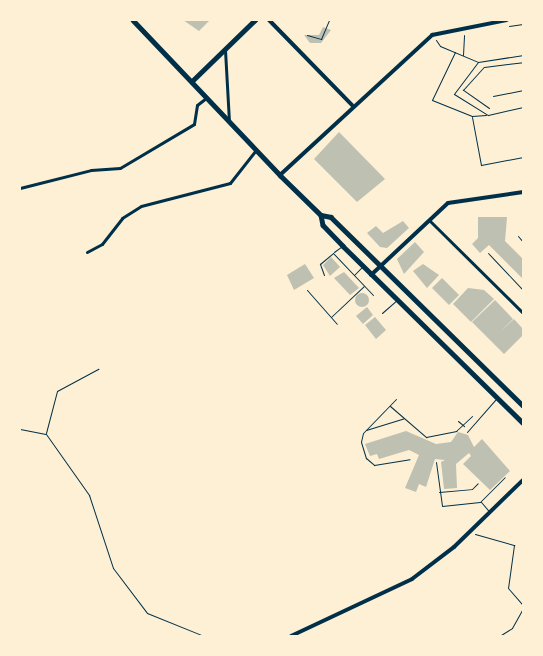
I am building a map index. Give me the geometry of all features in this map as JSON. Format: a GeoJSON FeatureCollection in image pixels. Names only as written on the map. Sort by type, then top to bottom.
{"type":"FeatureCollection","features":[{"type":"Feature","properties":{"kind":"main road"},"geometry":{"type":"LineString","coordinates":[[133,20],[280,175],[321,215],[331,217],[523,406]]}},
{"type":"Feature","properties":{"kind":"main road"},"geometry":{"type":"LineString","coordinates":[[192,81],[255,20]]}},
{"type":"Feature","properties":{"kind":"main road"},"geometry":{"type":"LineString","coordinates":[[321,215],[323,225],[362,266],[523,423]]}},
{"type":"Feature","properties":{"kind":"street"},"geometry":{"type":"LineString","coordinates":[[269,20],[352,105]]}},
{"type":"Feature","properties":{"kind":"street"},"geometry":{"type":"LineString","coordinates":[[280,175],[352,105],[432,35],[507,20]]}},
{"type":"Feature","properties":{"kind":"street"},"geometry":{"type":"LineString","coordinates":[[225,50],[229,121]]}},
{"type":"Feature","properties":{"kind":"street"},"geometry":{"type":"LineString","coordinates":[[20,188],[91,170],[116,169],[140,158],[194,124],[197,105],[207,97]]}},
{"type":"Feature","properties":{"kind":"street"},"geometry":{"type":"LineString","coordinates":[[87,252],[102,244],[122,218],[141,206],[230,183],[256,150]]}},
{"type":"Feature","properties":{"kind":"street"},"geometry":{"type":"LineString","coordinates":[[371,274],[429,220],[458,200],[523,192]]}},
{"type":"Feature","properties":{"kind":"street"},"geometry":{"type":"LineString","coordinates":[[429,220],[523,314]]}},
{"type":"Feature","properties":{"kind":"street"},"geometry":{"type":"LineString","coordinates":[[291,636],[412,579],[477,524],[523,480]]}},
{"type":"Feature","properties":{"kind":"lane"},"geometry":{"type":"LineString","coordinates":[[307,35],[321,39],[329,20]]}},
{"type":"Feature","properties":{"kind":"lane"},"geometry":{"type":"LineString","coordinates":[[489,108],[463,90],[484,67],[523,62]]}},
{"type":"Feature","properties":{"kind":"lane"},"geometry":{"type":"LineString","coordinates":[[518,236],[523,242]]}},
{"type":"Feature","properties":{"kind":"lane"},"geometry":{"type":"LineString","coordinates":[[324,275],[320,264],[343,246]]}},
{"type":"Feature","properties":{"kind":"lane"},"geometry":{"type":"LineString","coordinates":[[333,253],[373,295]]}},
{"type":"Feature","properties":{"kind":"lane"},"geometry":{"type":"LineString","coordinates":[[488,253],[523,290]]}},
{"type":"Feature","properties":{"kind":"lane"},"geometry":{"type":"LineString","coordinates":[[354,275],[362,266]]}},
{"type":"Feature","properties":{"kind":"lane"},"geometry":{"type":"LineString","coordinates":[[331,317],[364,286]]}},
{"type":"Feature","properties":{"kind":"lane"},"geometry":{"type":"LineString","coordinates":[[307,290],[337,324]]}},
{"type":"Feature","properties":{"kind":"lane"},"geometry":{"type":"LineString","coordinates":[[382,313],[397,300]]}},
{"type":"Feature","properties":{"kind":"lane"},"geometry":{"type":"LineString","coordinates":[[46,434],[57,391],[98,369]]}},
{"type":"Feature","properties":{"kind":"lane"},"geometry":{"type":"LineString","coordinates":[[468,431],[497,399]]}},
{"type":"Feature","properties":{"kind":"lane"},"geometry":{"type":"LineString","coordinates":[[20,429],[46,434],[89,495],[113,568],[147,613],[204,636]]}},
{"type":"Feature","properties":{"kind":"lane"},"geometry":{"type":"LineString","coordinates":[[436,462],[438,492],[442,506],[480,502],[505,477]]}},
{"type":"Feature","properties":{"kind":"lane"},"geometry":{"type":"LineString","coordinates":[[438,492],[472,488],[478,483]]}},
{"type":"Feature","properties":{"kind":"lane"},"geometry":{"type":"LineString","coordinates":[[480,502],[490,512]]}},
{"type":"Feature","properties":{"kind":"path"},"geometry":{"type":"LineString","coordinates":[[504,26],[523,24]]}},
{"type":"Feature","properties":{"kind":"path"},"geometry":{"type":"LineString","coordinates":[[463,55],[464,34],[472,32]]}},
{"type":"Feature","properties":{"kind":"path"},"geometry":{"type":"LineString","coordinates":[[432,35],[440,46],[478,62],[523,55]]}},
{"type":"Feature","properties":{"kind":"path"},"geometry":{"type":"LineString","coordinates":[[455,52],[432,100],[472,116],[488,115]]}},
{"type":"Feature","properties":{"kind":"path"},"geometry":{"type":"LineString","coordinates":[[493,96],[523,90]]}},
{"type":"Feature","properties":{"kind":"path"},"geometry":{"type":"LineString","coordinates":[[494,112],[523,107]]}},
{"type":"Feature","properties":{"kind":"path"},"geometry":{"type":"LineString","coordinates":[[472,116],[481,166],[523,158]]}},
{"type":"Feature","properties":{"kind":"path"},"geometry":{"type":"LineString","coordinates":[[396,399],[366,430],[361,442],[370,462],[380,466],[410,459]]}},
{"type":"Feature","properties":{"kind":"path"},"geometry":{"type":"LineString","coordinates":[[390,406],[426,437],[464,426],[472,416]]}},
{"type":"Feature","properties":{"kind":"path"},"geometry":{"type":"LineString","coordinates":[[366,430],[404,419]]}},
{"type":"Feature","properties":{"kind":"path"},"geometry":{"type":"LineString","coordinates":[[458,421],[468,431]]}},
{"type":"Feature","properties":{"kind":"path"},"geometry":{"type":"LineString","coordinates":[[477,524],[474,533],[479,537],[514,546],[508,588],[523,605]]}},
{"type":"Feature","properties":{"kind":"path"},"geometry":{"type":"LineString","coordinates":[[502,635],[512,628],[523,608]]}},
{"type":"Feature","properties":{"kind":"building"},"geometry":{"type":"Polygon","coordinates":[[[183,20],[210,20],[199,31],[183,20]]]}},
{"type":"Feature","properties":{"kind":"building"},"geometry":{"type":"Polygon","coordinates":[[[323,27],[331,30],[321,43],[310,43],[304,35],[319,35],[323,27]]]}},
{"type":"Feature","properties":{"kind":"building"},"geometry":{"type":"Polygon","coordinates":[[[339,132],[385,179],[357,202],[314,159],[339,132]]]}},
{"type":"Feature","properties":{"kind":"building"},"geometry":{"type":"Polygon","coordinates":[[[478,217],[507,217],[505,241],[523,259],[523,279],[489,245],[480,253],[472,244],[478,238],[478,217]]]}},
{"type":"Feature","properties":{"kind":"building"},"geometry":{"type":"Polygon","coordinates":[[[403,221],[409,228],[387,248],[380,247],[367,233],[376,226],[383,233],[403,221]]]}},
{"type":"Feature","properties":{"kind":"building"},"geometry":{"type":"Polygon","coordinates":[[[415,242],[424,252],[404,274],[397,259],[415,242]]]}},
{"type":"Feature","properties":{"kind":"building"},"geometry":{"type":"Polygon","coordinates":[[[331,257],[340,267],[330,276],[323,265],[331,257]]]}},
{"type":"Feature","properties":{"kind":"building"},"geometry":{"type":"Polygon","coordinates":[[[305,264],[314,278],[294,290],[287,275],[305,264]]]}},
{"type":"Feature","properties":{"kind":"building"},"geometry":{"type":"Polygon","coordinates":[[[423,264],[439,275],[427,288],[413,271],[423,264]]]}},
{"type":"Feature","properties":{"kind":"building"},"geometry":{"type":"Polygon","coordinates":[[[344,272],[359,288],[350,295],[334,278],[344,272]]]}},
{"type":"Feature","properties":{"kind":"building"},"geometry":{"type":"Polygon","coordinates":[[[442,278],[459,295],[449,305],[432,288],[442,278]]]}},
{"type":"Feature","properties":{"kind":"building"},"geometry":{"type":"Polygon","coordinates":[[[468,288],[484,290],[494,299],[471,322],[453,304],[468,288]]]}},
{"type":"Feature","properties":{"kind":"building"},"geometry":{"type":"Polygon","coordinates":[[[362,293],[367,295],[369,300],[367,305],[362,307],[357,305],[355,300],[357,295],[362,293]]]}},
{"type":"Feature","properties":{"kind":"building"},"geometry":{"type":"Polygon","coordinates":[[[495,300],[513,319],[500,332],[514,319],[523,329],[523,335],[504,354],[472,322],[495,300]]]}},
{"type":"Feature","properties":{"kind":"building"},"geometry":{"type":"Polygon","coordinates":[[[367,307],[373,315],[363,324],[356,316],[367,307]]]}},
{"type":"Feature","properties":{"kind":"building"},"geometry":{"type":"Polygon","coordinates":[[[375,317],[386,330],[376,339],[365,325],[375,317]]]}},
{"type":"Feature","properties":{"kind":"building"},"geometry":{"type":"Polygon","coordinates":[[[406,431],[436,444],[451,442],[458,432],[468,435],[474,447],[482,439],[510,471],[490,490],[463,464],[471,456],[469,453],[456,464],[457,488],[444,489],[441,462],[445,460],[435,459],[426,487],[419,484],[416,492],[405,488],[419,455],[409,450],[379,459],[377,454],[370,456],[365,444],[406,431]]]}}]}
